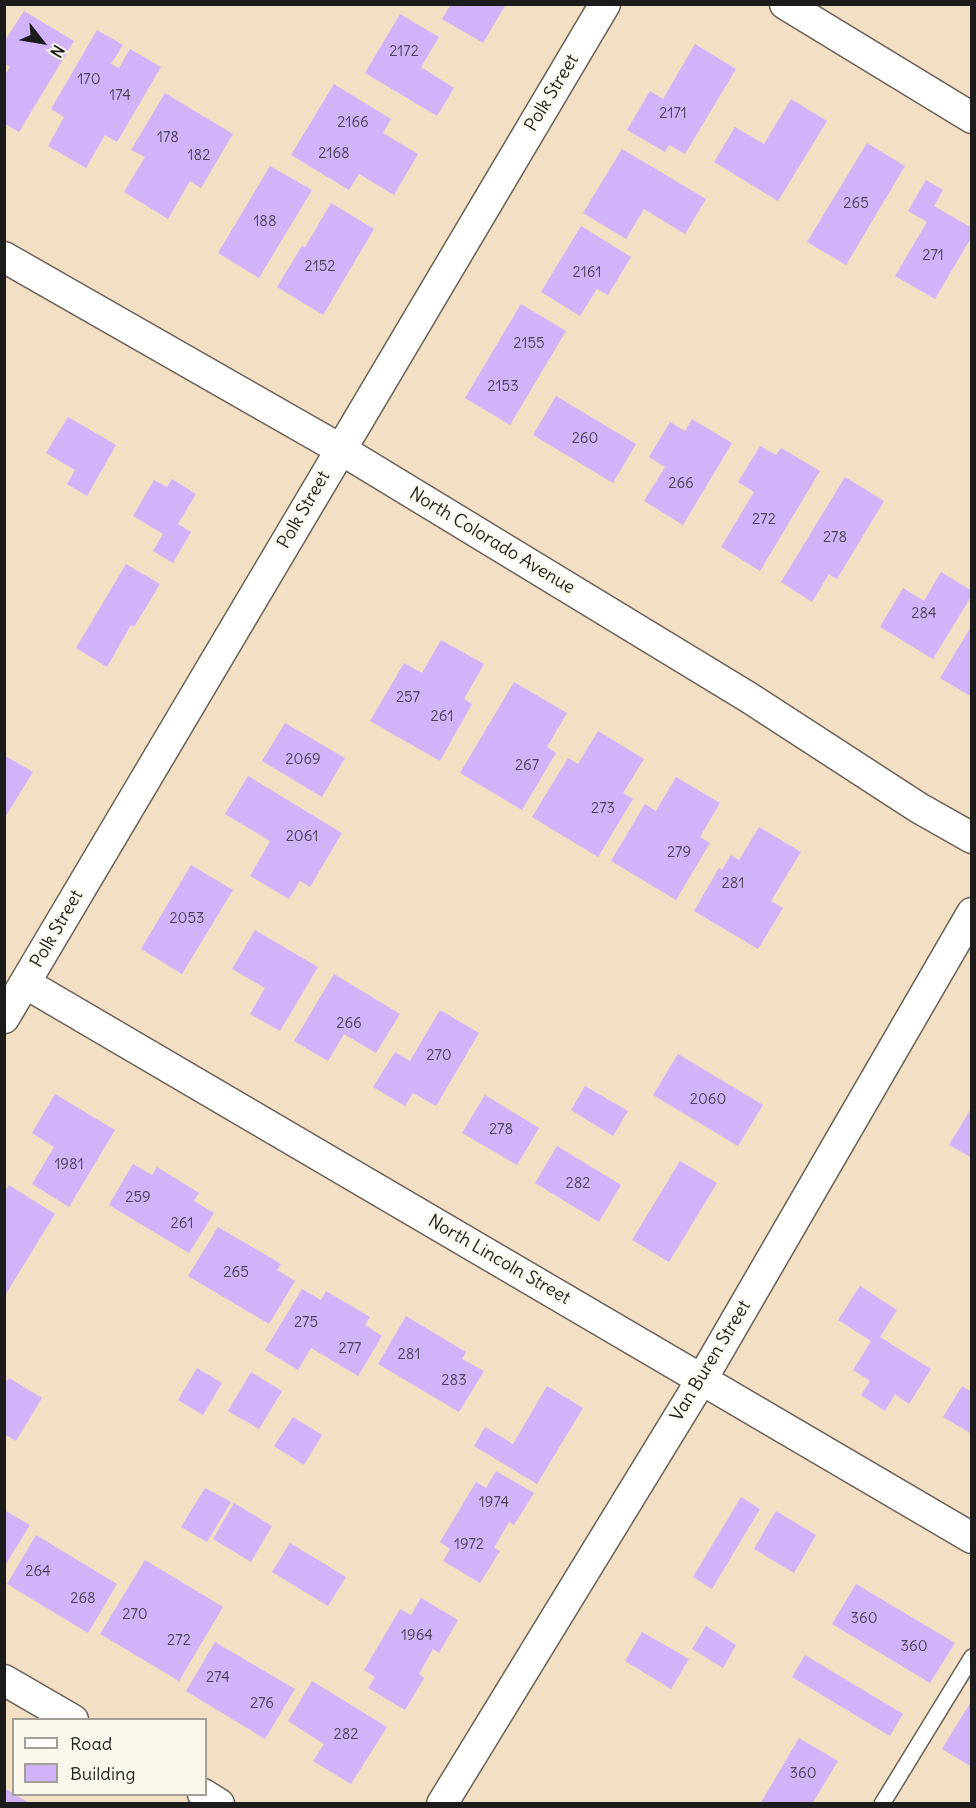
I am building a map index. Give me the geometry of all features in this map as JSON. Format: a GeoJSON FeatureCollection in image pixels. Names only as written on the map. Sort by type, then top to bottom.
{"type":"FeatureCollection","features":[{"type":"Feature","properties":{"kind":"street","name":"Polk Street"},"geometry":{"type":"LineString","coordinates":[[4,1017],[605,4]]}},
{"type":"Feature","properties":{"kind":"street"},"geometry":{"type":"LineString","coordinates":[[785,4],[972,118]]}},
{"type":"Feature","properties":{"kind":"street","name":"North Colorado Avenue"},"geometry":{"type":"LineString","coordinates":[[4,257],[340,449],[748,697],[919,808],[972,838]]}},
{"type":"Feature","properties":{"kind":"street","name":"Van Buren Street"},"geometry":{"type":"LineString","coordinates":[[442,1803],[702,1379],[972,913]]}},
{"type":"Feature","properties":{"kind":"street","name":"North Lincoln Street"},"geometry":{"type":"LineString","coordinates":[[25,983],[972,1538]]}},
{"type":"Feature","properties":{"kind":"street"},"geometry":{"type":"LineString","coordinates":[[4,1680],[71,1718]]}},
{"type":"Feature","properties":{"kind":"lane"},"geometry":{"type":"LineString","coordinates":[[882,1803],[972,1657]]}},
{"type":"Feature","properties":{"kind":"building"},"geometry":{"type":"Polygon","coordinates":[[[451,4],[506,4],[483,43],[442,19],[451,4]]]}},
{"type":"Feature","properties":{"kind":"building"},"geometry":{"type":"Polygon","coordinates":[[[24,11],[74,41],[19,132],[4,123],[4,76],[10,67],[4,63],[4,42],[24,11]]]}},
{"type":"Feature","properties":{"kind":"building"},"geometry":{"type":"Polygon","coordinates":[[[400,14],[439,37],[421,67],[454,88],[437,116],[365,73],[400,14]]]}},
{"type":"Feature","properties":{"kind":"building"},"geometry":{"type":"Polygon","coordinates":[[[97,30],[123,45],[111,64],[119,68],[130,49],[161,67],[117,142],[105,135],[86,168],[48,146],[64,117],[51,109],[97,30]]]}},
{"type":"Feature","properties":{"kind":"building"},"geometry":{"type":"Polygon","coordinates":[[[695,44],[736,69],[685,154],[669,145],[665,152],[627,130],[650,91],[663,99],[695,44]]]}},
{"type":"Feature","properties":{"kind":"building"},"geometry":{"type":"Polygon","coordinates":[[[334,84],[391,119],[383,133],[418,154],[394,195],[359,174],[349,190],[291,155],[334,84]]]}},
{"type":"Feature","properties":{"kind":"building"},"geometry":{"type":"Polygon","coordinates":[[[165,93],[233,134],[201,188],[190,181],[168,219],[124,192],[145,157],[131,150],[165,93]]]}},
{"type":"Feature","properties":{"kind":"building"},"geometry":{"type":"Polygon","coordinates":[[[791,99],[827,121],[778,201],[714,162],[735,127],[764,144],[791,99]]]}},
{"type":"Feature","properties":{"kind":"building"},"geometry":{"type":"Polygon","coordinates":[[[867,143],[905,166],[846,265],[807,242],[867,143]]]}},
{"type":"Feature","properties":{"kind":"building"},"geometry":{"type":"Polygon","coordinates":[[[622,149],[706,199],[685,234],[644,209],[626,239],[583,213],[622,149]]]}},
{"type":"Feature","properties":{"kind":"building"},"geometry":{"type":"Polygon","coordinates":[[[270,166],[312,190],[259,278],[218,253],[270,166]]]}},
{"type":"Feature","properties":{"kind":"building"},"geometry":{"type":"Polygon","coordinates":[[[926,180],[943,190],[934,206],[972,228],[972,236],[935,299],[895,276],[927,222],[908,211],[926,180]]]}},
{"type":"Feature","properties":{"kind":"building"},"geometry":{"type":"Polygon","coordinates":[[[331,203],[374,229],[323,315],[277,287],[302,246],[305,247],[331,203]]]}},
{"type":"Feature","properties":{"kind":"building"},"geometry":{"type":"Polygon","coordinates":[[[581,226],[631,257],[608,295],[597,289],[580,316],[541,292],[581,226]]]}},
{"type":"Feature","properties":{"kind":"building"},"geometry":{"type":"Polygon","coordinates":[[[521,304],[566,331],[510,425],[465,398],[521,304]]]}},
{"type":"Feature","properties":{"kind":"building"},"geometry":{"type":"Polygon","coordinates":[[[556,396],[636,444],[613,483],[533,435],[556,396]]]}},
{"type":"Feature","properties":{"kind":"building"},"geometry":{"type":"Polygon","coordinates":[[[68,417],[116,445],[87,496],[67,484],[75,470],[46,453],[68,417]]]}},
{"type":"Feature","properties":{"kind":"building"},"geometry":{"type":"Polygon","coordinates":[[[692,419],[732,443],[683,525],[644,501],[665,467],[649,457],[670,422],[685,431],[692,419]]]}},
{"type":"Feature","properties":{"kind":"building"},"geometry":{"type":"Polygon","coordinates":[[[760,446],[776,455],[781,448],[820,471],[760,571],[721,547],[754,492],[738,482],[760,446]]]}},
{"type":"Feature","properties":{"kind":"building"},"geometry":{"type":"Polygon","coordinates":[[[845,477],[884,501],[837,579],[829,574],[812,602],[781,582],[845,477]]]}},
{"type":"Feature","properties":{"kind":"building"},"geometry":{"type":"Polygon","coordinates":[[[172,479],[196,494],[178,524],[191,532],[173,563],[153,551],[163,534],[133,516],[154,480],[167,487],[172,479]]]}},
{"type":"Feature","properties":{"kind":"building"},"geometry":{"type":"Polygon","coordinates":[[[126,564],[160,584],[134,627],[131,625],[107,667],[76,648],[126,564]]]}},
{"type":"Feature","properties":{"kind":"building"},"geometry":{"type":"Polygon","coordinates":[[[941,572],[972,591],[972,595],[933,659],[880,627],[903,588],[924,601],[941,572]]]}},
{"type":"Feature","properties":{"kind":"building"},"geometry":{"type":"Polygon","coordinates":[[[972,625],[972,697],[940,678],[972,625]]]}},
{"type":"Feature","properties":{"kind":"building"},"geometry":{"type":"Polygon","coordinates":[[[441,640],[484,664],[464,699],[472,704],[440,761],[370,721],[404,663],[422,673],[441,640]]]}},
{"type":"Feature","properties":{"kind":"building"},"geometry":{"type":"Polygon","coordinates":[[[514,682],[567,713],[547,747],[556,753],[522,810],[460,773],[514,682]]]}},
{"type":"Feature","properties":{"kind":"building"},"geometry":{"type":"Polygon","coordinates":[[[285,723],[345,758],[322,797],[262,761],[285,723]]]}},
{"type":"Feature","properties":{"kind":"building"},"geometry":{"type":"Polygon","coordinates":[[[598,731],[644,759],[623,793],[633,799],[598,857],[532,817],[568,758],[578,764],[598,731]]]}},
{"type":"Feature","properties":{"kind":"building"},"geometry":{"type":"Polygon","coordinates":[[[4,755],[33,772],[4,819],[4,755]]]}},
{"type":"Feature","properties":{"kind":"building"},"geometry":{"type":"Polygon","coordinates":[[[248,776],[342,833],[310,887],[300,881],[289,899],[250,876],[270,841],[225,814],[248,776]]]}},
{"type":"Feature","properties":{"kind":"building"},"geometry":{"type":"Polygon","coordinates":[[[676,777],[720,803],[700,837],[710,843],[676,900],[611,861],[645,804],[656,811],[676,777]]]}},
{"type":"Feature","properties":{"kind":"building"},"geometry":{"type":"Polygon","coordinates":[[[759,827],[801,852],[771,901],[783,908],[758,949],[694,911],[719,868],[722,870],[731,855],[739,860],[759,827]]]}},
{"type":"Feature","properties":{"kind":"building"},"geometry":{"type":"Polygon","coordinates":[[[191,865],[233,890],[182,974],[141,949],[191,865]]]}},
{"type":"Feature","properties":{"kind":"building"},"geometry":{"type":"Polygon","coordinates":[[[255,930],[318,967],[280,1031],[250,1014],[265,988],[232,969],[255,930]]]}},
{"type":"Feature","properties":{"kind":"building"},"geometry":{"type":"Polygon","coordinates":[[[334,974],[400,1014],[376,1053],[344,1034],[328,1061],[294,1041],[334,974]]]}},
{"type":"Feature","properties":{"kind":"building"},"geometry":{"type":"Polygon","coordinates":[[[440,1010],[479,1033],[436,1106],[413,1093],[405,1106],[373,1087],[395,1052],[410,1061],[440,1010]]]}},
{"type":"Feature","properties":{"kind":"building"},"geometry":{"type":"Polygon","coordinates":[[[678,1054],[763,1105],[738,1146],[653,1095],[678,1054]]]}},
{"type":"Feature","properties":{"kind":"building"},"geometry":{"type":"Polygon","coordinates":[[[585,1086],[628,1111],[613,1136],[571,1110],[585,1086]]]}},
{"type":"Feature","properties":{"kind":"building"},"geometry":{"type":"Polygon","coordinates":[[[55,1094],[115,1130],[69,1207],[32,1184],[54,1147],[32,1133],[55,1094]]]}},
{"type":"Feature","properties":{"kind":"building"},"geometry":{"type":"Polygon","coordinates":[[[485,1095],[539,1128],[517,1165],[462,1133],[485,1095]]]}},
{"type":"Feature","properties":{"kind":"building"},"geometry":{"type":"Polygon","coordinates":[[[972,1107],[972,1158],[949,1145],[972,1107]]]}},
{"type":"Feature","properties":{"kind":"building"},"geometry":{"type":"Polygon","coordinates":[[[557,1146],[621,1185],[599,1222],[535,1183],[557,1146]]]}},
{"type":"Feature","properties":{"kind":"building"},"geometry":{"type":"Polygon","coordinates":[[[680,1161],[717,1183],[669,1262],[632,1240],[680,1161]]]}},
{"type":"Feature","properties":{"kind":"building"},"geometry":{"type":"Polygon","coordinates":[[[133,1164],[152,1175],[157,1167],[199,1193],[194,1201],[214,1213],[189,1253],[109,1205],[133,1164]]]}},
{"type":"Feature","properties":{"kind":"building"},"geometry":{"type":"Polygon","coordinates":[[[9,1185],[55,1214],[4,1297],[4,1193],[9,1185]]]}},
{"type":"Feature","properties":{"kind":"building"},"geometry":{"type":"Polygon","coordinates":[[[218,1227],[281,1264],[277,1270],[295,1281],[269,1324],[188,1276],[218,1227]]]}},
{"type":"Feature","properties":{"kind":"building"},"geometry":{"type":"Polygon","coordinates":[[[860,1286],[897,1310],[880,1337],[931,1369],[909,1404],[895,1394],[885,1411],[861,1395],[870,1381],[853,1370],[871,1341],[838,1320],[860,1286]]]}},
{"type":"Feature","properties":{"kind":"building"},"geometry":{"type":"Polygon","coordinates":[[[302,1289],[321,1300],[326,1291],[370,1317],[365,1325],[382,1336],[358,1376],[311,1348],[298,1370],[265,1350],[302,1289]]]}},
{"type":"Feature","properties":{"kind":"building"},"geometry":{"type":"Polygon","coordinates":[[[406,1316],[466,1352],[462,1359],[484,1371],[459,1412],[378,1364],[406,1316]]]}},
{"type":"Feature","properties":{"kind":"building"},"geometry":{"type":"Polygon","coordinates":[[[197,1368],[222,1383],[203,1415],[178,1400],[197,1368]]]}},
{"type":"Feature","properties":{"kind":"building"},"geometry":{"type":"Polygon","coordinates":[[[251,1372],[282,1391],[259,1429],[228,1411],[251,1372]]]}},
{"type":"Feature","properties":{"kind":"building"},"geometry":{"type":"Polygon","coordinates":[[[9,1378],[42,1398],[16,1441],[4,1434],[4,1385],[9,1378]]]}},
{"type":"Feature","properties":{"kind":"building"},"geometry":{"type":"Polygon","coordinates":[[[547,1386],[583,1408],[537,1484],[474,1446],[485,1427],[513,1444],[547,1386]]]}},
{"type":"Feature","properties":{"kind":"building"},"geometry":{"type":"Polygon","coordinates":[[[962,1386],[972,1392],[972,1434],[943,1417],[962,1386]]]}},
{"type":"Feature","properties":{"kind":"building"},"geometry":{"type":"Polygon","coordinates":[[[293,1417],[322,1435],[304,1465],[274,1446],[293,1417]]]}},
{"type":"Feature","properties":{"kind":"building"},"geometry":{"type":"Polygon","coordinates":[[[496,1471],[534,1493],[514,1525],[509,1522],[494,1548],[500,1551],[480,1583],[443,1561],[450,1549],[440,1542],[476,1482],[486,1488],[496,1471]]]}},
{"type":"Feature","properties":{"kind":"building"},"geometry":{"type":"Polygon","coordinates":[[[205,1488],[231,1502],[207,1542],[181,1527],[205,1488]]]}},
{"type":"Feature","properties":{"kind":"building"},"geometry":{"type":"Polygon","coordinates":[[[741,1497],[760,1509],[712,1589],[693,1577],[741,1497]]]}},
{"type":"Feature","properties":{"kind":"building"},"geometry":{"type":"Polygon","coordinates":[[[234,1503],[272,1526],[251,1562],[213,1539],[234,1503]]]}},
{"type":"Feature","properties":{"kind":"building"},"geometry":{"type":"Polygon","coordinates":[[[4,1510],[30,1525],[4,1567],[4,1510]]]}},
{"type":"Feature","properties":{"kind":"building"},"geometry":{"type":"Polygon","coordinates":[[[776,1511],[816,1535],[794,1573],[754,1549],[776,1511]]]}},
{"type":"Feature","properties":{"kind":"building"},"geometry":{"type":"Polygon","coordinates":[[[36,1535],[117,1584],[88,1633],[7,1584],[36,1535]]]}},
{"type":"Feature","properties":{"kind":"building"},"geometry":{"type":"Polygon","coordinates":[[[290,1543],[346,1577],[328,1606],[272,1572],[290,1543]]]}},
{"type":"Feature","properties":{"kind":"building"},"geometry":{"type":"Polygon","coordinates":[[[145,1560],[223,1607],[179,1681],[100,1634],[145,1560]]]}},
{"type":"Feature","properties":{"kind":"building"},"geometry":{"type":"Polygon","coordinates":[[[856,1584],[955,1643],[930,1683],[832,1624],[856,1584]]]}},
{"type":"Feature","properties":{"kind":"building"},"geometry":{"type":"Polygon","coordinates":[[[421,1598],[458,1620],[439,1653],[433,1649],[419,1674],[424,1678],[405,1710],[368,1688],[375,1677],[364,1670],[400,1609],[411,1615],[421,1598]]]}},
{"type":"Feature","properties":{"kind":"building"},"geometry":{"type":"Polygon","coordinates":[[[706,1626],[736,1645],[723,1668],[692,1649],[706,1626]]]}},
{"type":"Feature","properties":{"kind":"building"},"geometry":{"type":"Polygon","coordinates":[[[642,1632],[689,1659],[671,1689],[625,1661],[642,1632]]]}},
{"type":"Feature","properties":{"kind":"building"},"geometry":{"type":"Polygon","coordinates":[[[215,1642],[295,1689],[265,1739],[186,1691],[215,1642]]]}},
{"type":"Feature","properties":{"kind":"building"},"geometry":{"type":"Polygon","coordinates":[[[805,1655],[903,1714],[890,1736],[792,1677],[805,1655]]]}},
{"type":"Feature","properties":{"kind":"building"},"geometry":{"type":"Polygon","coordinates":[[[312,1681],[387,1727],[351,1784],[313,1761],[324,1744],[288,1721],[312,1681]]]}},
{"type":"Feature","properties":{"kind":"building"},"geometry":{"type":"Polygon","coordinates":[[[972,1700],[972,1767],[942,1749],[972,1700]]]}},
{"type":"Feature","properties":{"kind":"building"},"geometry":{"type":"Polygon","coordinates":[[[799,1738],[838,1761],[812,1804],[760,1804],[799,1738]]]}},
{"type":"Feature","properties":{"kind":"building"},"geometry":{"type":"Polygon","coordinates":[[[4,1788],[12,1793],[12,1796],[17,1796],[31,1804],[4,1804],[4,1788]]]}}]}
